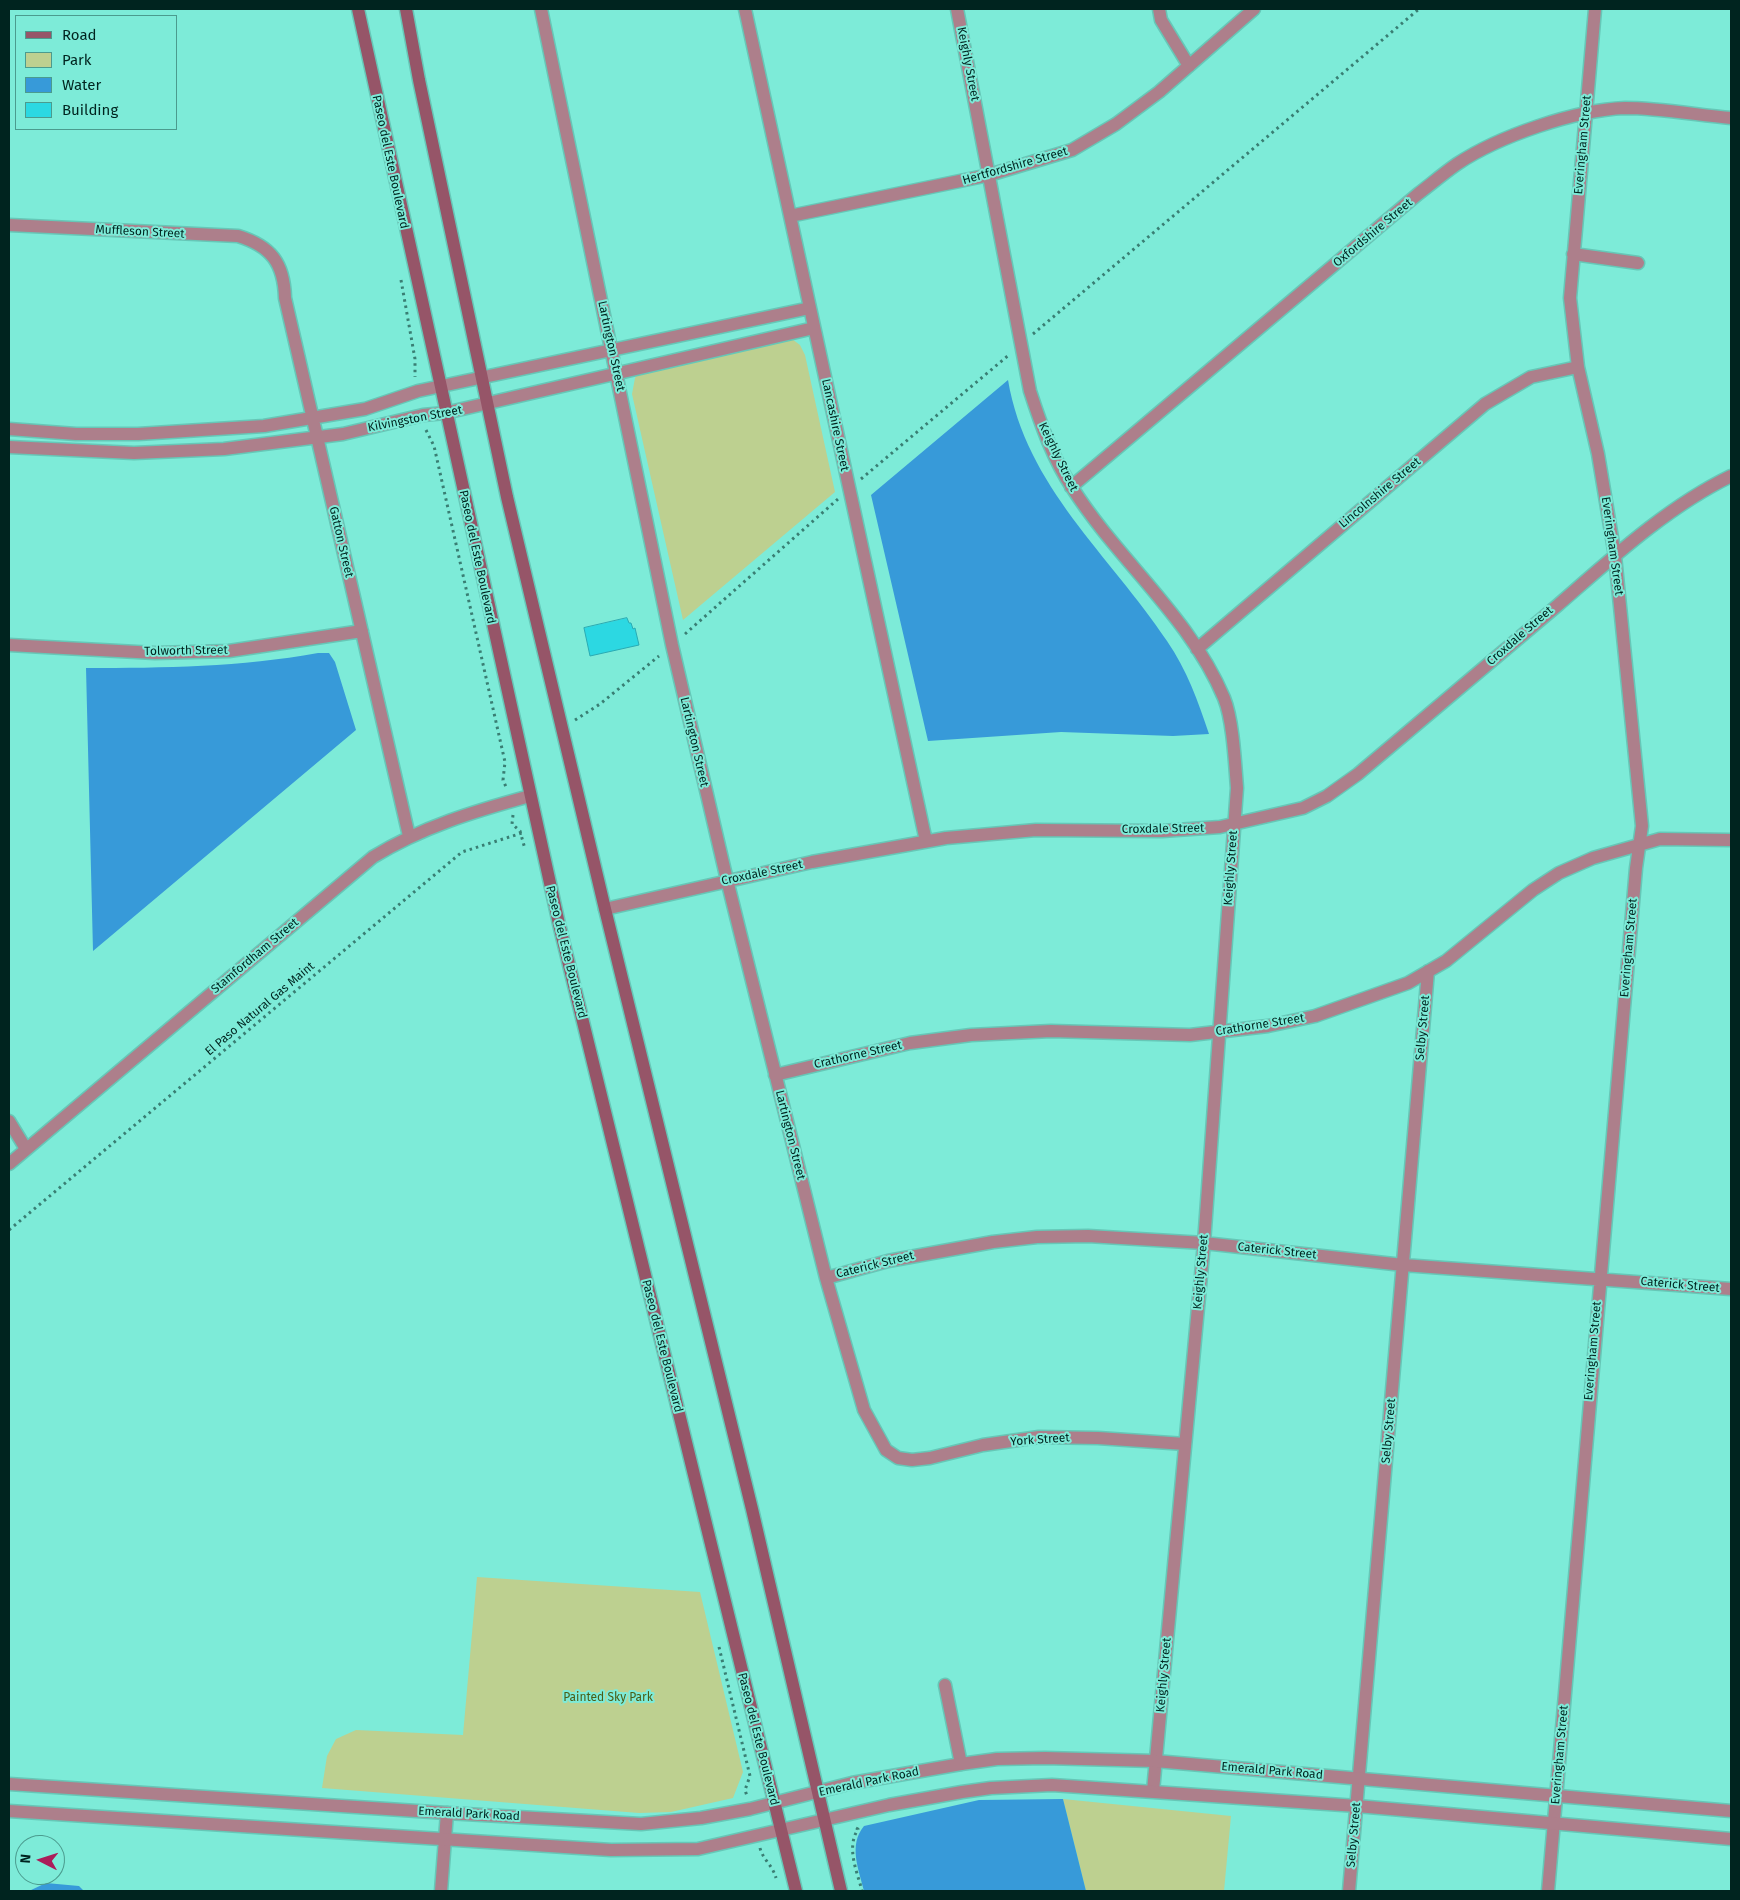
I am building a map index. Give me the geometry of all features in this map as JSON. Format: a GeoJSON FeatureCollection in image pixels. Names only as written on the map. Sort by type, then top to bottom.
{"type":"FeatureCollection","features":[{"type":"Feature","properties":{"kind":"main road","name":"Paseo del Este Boulevard"},"geometry":{"type":"LineString","coordinates":[[358,9],[537,829],[796,1891]]}},
{"type":"Feature","properties":{"kind":"main road"},"geometry":{"type":"LineString","coordinates":[[406,9],[418,80],[507,497],[605,909],[752,1509],[841,1891]]}},
{"type":"Feature","properties":{"kind":"street","name":"Lartington Street"},"geometry":{"type":"LineString","coordinates":[[541,9],[618,373],[672,645],[775,1075],[826,1278],[864,1410],[886,1450],[898,1458]]}},
{"type":"Feature","properties":{"kind":"street","name":"Lancashire Street"},"geometry":{"type":"LineString","coordinates":[[745,9],[926,841]]}},
{"type":"Feature","properties":{"kind":"street","name":"Keighly Street"},"geometry":{"type":"LineString","coordinates":[[957,9],[1030,391],[1045,435],[1071,487],[1184,629],[1197,649],[1225,700],[1235,759],[1237,788],[1204,1243],[1153,1791]]}},
{"type":"Feature","properties":{"kind":"street"},"geometry":{"type":"LineString","coordinates":[[1158,9],[1161,20],[1189,66]]}},
{"type":"Feature","properties":{"kind":"street","name":"Hertfordshire Street"},"geometry":{"type":"LineString","coordinates":[[790,216],[989,175],[1072,150],[1116,124],[1189,66],[1254,9]]}},
{"type":"Feature","properties":{"kind":"street","name":"Everingham Street"},"geometry":{"type":"LineString","coordinates":[[1548,1891],[1636,868],[1641,843],[1640,788],[1615,556],[1598,454],[1578,367],[1570,298],[1595,9]]}},
{"type":"Feature","properties":{"kind":"street","name":"Oxfordshire Street"},"geometry":{"type":"LineString","coordinates":[[1071,487],[1410,201],[1458,164],[1500,140],[1542,125],[1585,114],[1625,108],[1731,118]]}},
{"type":"Feature","properties":{"kind":"street","name":"Muffleson Street"},"geometry":{"type":"LineString","coordinates":[[9,225],[238,236],[254,241],[268,251]]}},
{"type":"Feature","properties":{"kind":"street","name":"Gatton Street"},"geometry":{"type":"LineString","coordinates":[[268,251],[279,265],[285,281],[285,298],[408,836]]}},
{"type":"Feature","properties":{"kind":"street"},"geometry":{"type":"LineString","coordinates":[[1573,254],[1638,263]]}},
{"type":"Feature","properties":{"kind":"street","name":"Kilvingston Street"},"geometry":{"type":"LineString","coordinates":[[9,429],[76,434],[155,433],[264,426],[364,409],[418,391],[810,308]]}},
{"type":"Feature","properties":{"kind":"street","name":"Kilvingston Street"},"geometry":{"type":"LineString","coordinates":[[9,447],[134,453],[224,449],[317,438],[343,434],[423,415],[445,413],[814,328]]}},
{"type":"Feature","properties":{"kind":"street","name":"Lincolnshire Street"},"geometry":{"type":"LineString","coordinates":[[1197,649],[1484,404],[1531,377],[1578,367]]}},
{"type":"Feature","properties":{"kind":"street","name":"Croxdale Street"},"geometry":{"type":"LineString","coordinates":[[605,909],[727,880],[926,841],[1036,830],[1172,831],[1234,824],[1304,808],[1327,796],[1358,774],[1615,556],[1686,502],[1710,486],[1731,476]]}},
{"type":"Feature","properties":{"kind":"street","name":"Tolworth Street"},"geometry":{"type":"LineString","coordinates":[[9,645],[155,653],[229,651],[362,631]]}},
{"type":"Feature","properties":{"kind":"street","name":"Stamfordham Street"},"geometry":{"type":"LineString","coordinates":[[9,1164],[373,857],[408,836],[456,817],[530,796]]}},
{"type":"Feature","properties":{"kind":"street","name":"Crathorne Street"},"geometry":{"type":"LineString","coordinates":[[775,1075],[910,1043],[971,1035],[1060,1031],[1190,1035],[1268,1026],[1315,1016],[1393,989],[1428,972],[1446,961],[1533,890],[1559,873],[1594,858],[1641,843],[1674,838],[1731,840]]}},
{"type":"Feature","properties":{"kind":"street","name":"Selby Street"},"geometry":{"type":"LineString","coordinates":[[1349,1891],[1428,972]]}},
{"type":"Feature","properties":{"kind":"street"},"geometry":{"type":"LineString","coordinates":[[9,1121],[26,1149]]}},
{"type":"Feature","properties":{"kind":"street","name":"Caterick Street"},"geometry":{"type":"LineString","coordinates":[[826,1278],[932,1252],[1037,1237],[1088,1236],[1204,1243],[1403,1265],[1731,1289]]}},
{"type":"Feature","properties":{"kind":"street","name":"York Street"},"geometry":{"type":"LineString","coordinates":[[898,1458],[912,1460],[930,1458],[983,1445],[1039,1437],[1098,1438],[1185,1444]]}},
{"type":"Feature","properties":{"kind":"street"},"geometry":{"type":"LineString","coordinates":[[945,1685],[961,1764]]}},
{"type":"Feature","properties":{"kind":"street","name":"Emerald Park Road"},"geometry":{"type":"LineString","coordinates":[[9,1784],[447,1814],[641,1824],[701,1818],[774,1803],[852,1783],[1006,1758],[1155,1761],[1731,1811]]}},
{"type":"Feature","properties":{"kind":"street"},"geometry":{"type":"LineString","coordinates":[[9,1811],[611,1850],[677,1851],[712,1847],[889,1805],[991,1788],[1052,1785],[1357,1806],[1731,1839]]}},
{"type":"Feature","properties":{"kind":"street"},"geometry":{"type":"LineString","coordinates":[[441,1891],[447,1814]]}},
{"type":"Feature","properties":{"kind":"path"},"geometry":{"type":"LineString","coordinates":[[574,720],[600,704],[672,645],[849,489],[1419,9]]}},
{"type":"Feature","properties":{"kind":"path"},"geometry":{"type":"LineString","coordinates":[[426,425],[434,446],[503,754],[505,771],[503,780],[506,786]]}},
{"type":"Feature","properties":{"kind":"path","name":"El Paso Natural Gas Maint"},"geometry":{"type":"LineString","coordinates":[[9,1230],[462,852],[537,829]]}},
{"type":"Feature","properties":{"kind":"path"},"geometry":{"type":"LineString","coordinates":[[852,1824],[858,1829],[853,1839],[852,1848],[862,1891]]}},
{"type":"Feature","properties":{"kind":"path"},"geometry":{"type":"LineString","coordinates":[[760,1849],[762,1857],[771,1865],[777,1884]]}},
{"type":"Feature","properties":{"kind":"green space"},"geometry":{"type":"Polygon","coordinates":[[[792,339],[800,345],[805,355],[835,492],[683,620],[632,394],[635,378],[640,371],[792,339]]]}},
{"type":"Feature","properties":{"kind":"green space","name":"Painted Sky Park"},"geometry":{"type":"Polygon","coordinates":[[[477,1577],[700,1592],[743,1772],[733,1798],[671,1812],[639,1813],[322,1788],[327,1756],[336,1739],[356,1730],[463,1735],[477,1577]]]}},
{"type":"Feature","properties":{"kind":"green space"},"geometry":{"type":"Polygon","coordinates":[[[1063,1799],[1231,1816],[1224,1891],[1086,1891],[1063,1799]]]}},
{"type":"Feature","properties":{"kind":"water"},"geometry":{"type":"Polygon","coordinates":[[[1008,380],[1018,418],[1032,454],[1051,487],[1073,518],[1145,609],[1174,652],[1191,686],[1209,734],[1173,736],[1061,732],[928,741],[871,495],[1008,380]]]}},
{"type":"Feature","properties":{"kind":"water"},"geometry":{"type":"Polygon","coordinates":[[[329,653],[335,662],[356,730],[93,951],[86,668],[231,664],[329,653]]]}},
{"type":"Feature","properties":{"kind":"water"},"geometry":{"type":"Polygon","coordinates":[[[1063,1799],[1086,1891],[864,1891],[856,1858],[856,1849],[859,1833],[864,1826],[979,1800],[1063,1799]]]}},
{"type":"Feature","properties":{"kind":"water"},"geometry":{"type":"Polygon","coordinates":[[[42,1885],[65,1885],[79,1886],[84,1891],[29,1891],[42,1885]]]}},
{"type":"Feature","properties":{"kind":"building"},"geometry":{"type":"Polygon","coordinates":[[[627,618],[633,629],[635,628],[639,645],[590,656],[584,628],[627,618]]]}}]}
